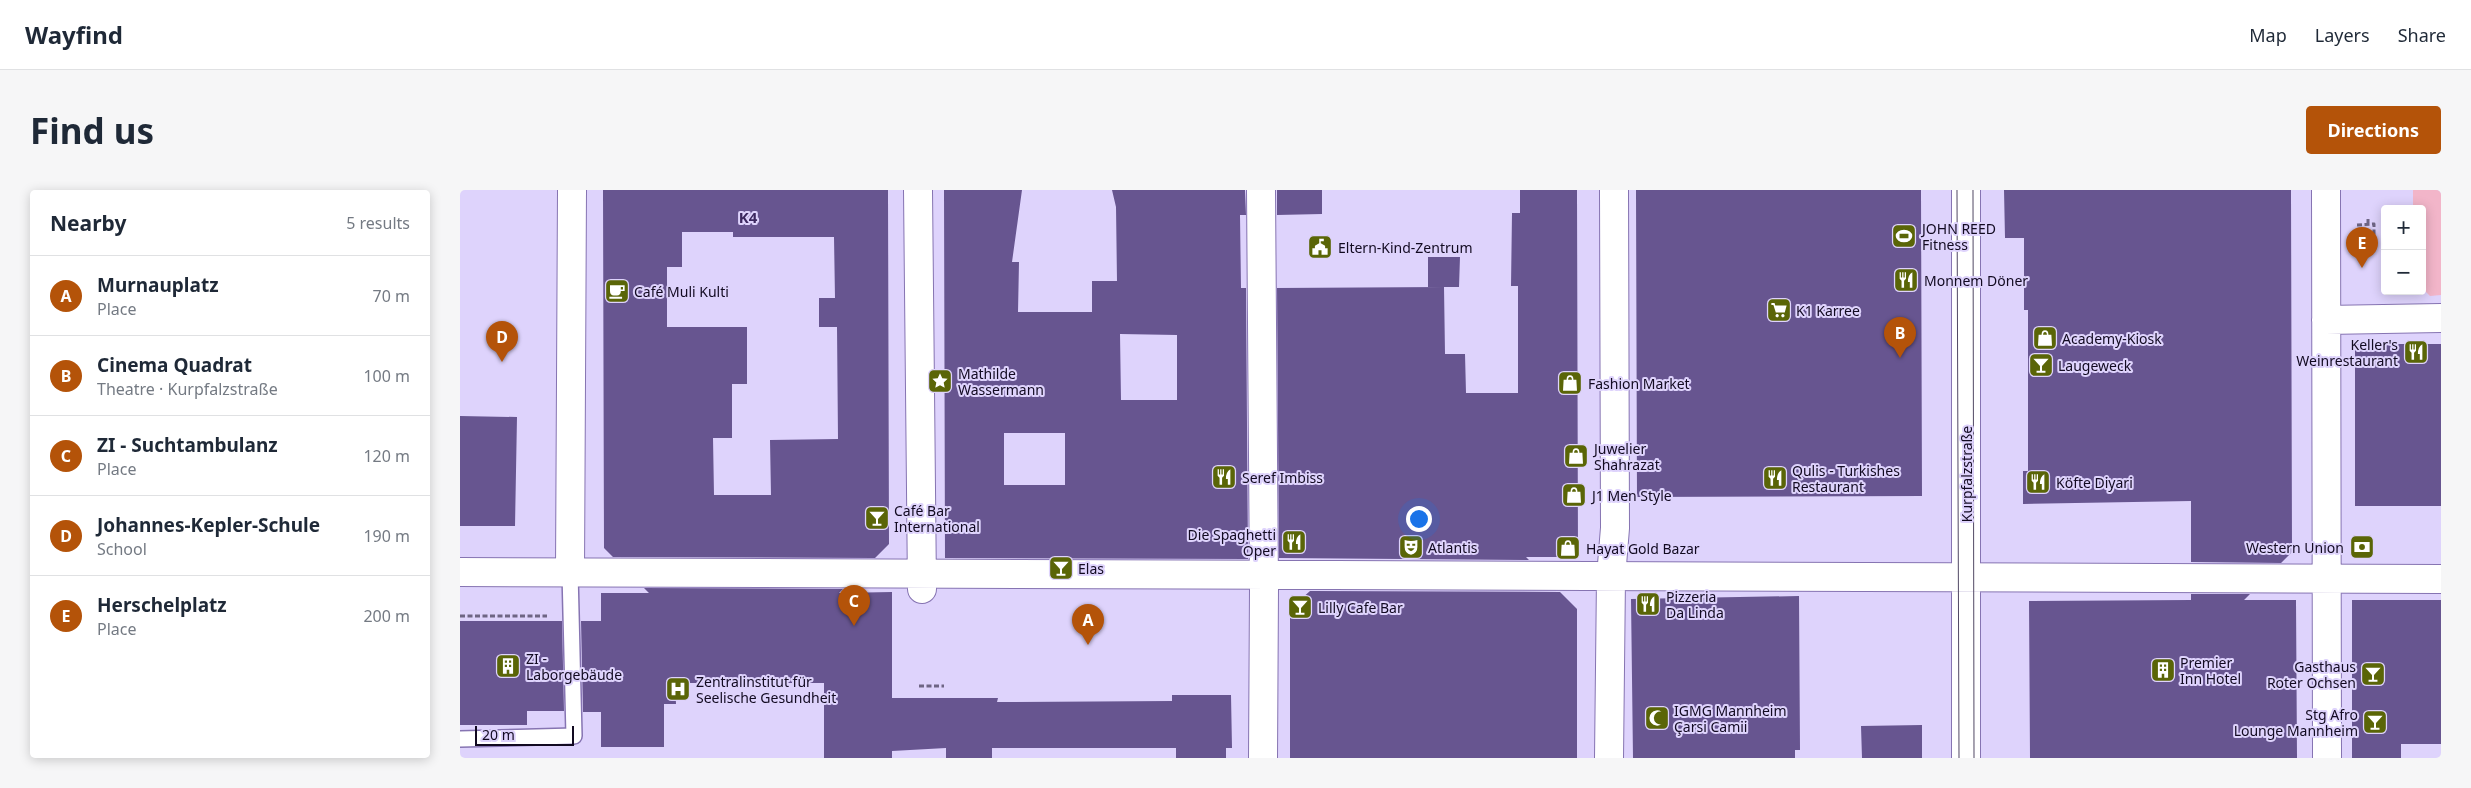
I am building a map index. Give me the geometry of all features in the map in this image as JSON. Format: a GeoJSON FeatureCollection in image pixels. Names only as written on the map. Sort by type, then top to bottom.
{"type":"FeatureCollection","features":[{"type":"Feature","properties":{"kind":"street"},"geometry":{"type":"LineString","coordinates":[[570,572],[572,190]]}},
{"type":"Feature","properties":{"kind":"street"},"geometry":{"type":"LineString","coordinates":[[918,190],[922,581]]}},
{"type":"Feature","properties":{"kind":"street"},"geometry":{"type":"LineString","coordinates":[[1261,190],[1264,575],[1263,758]]}},
{"type":"Feature","properties":{"kind":"street"},"geometry":{"type":"LineString","coordinates":[[1609,758],[1611,577],[1615,528],[1614,190]]}},
{"type":"Feature","properties":{"kind":"street","name":"Kurpfalzstraße"},"geometry":{"type":"LineString","coordinates":[[1966,190],[1966,758]]}},
{"type":"Feature","properties":{"kind":"street"},"geometry":{"type":"LineString","coordinates":[[2326,190],[2327,758]]}},
{"type":"Feature","properties":{"kind":"street"},"geometry":{"type":"LineString","coordinates":[[2326,320],[2441,318]]}},
{"type":"Feature","properties":{"kind":"street"},"geometry":{"type":"LineString","coordinates":[[460,572],[570,572],[922,581],[1264,575],[2441,579]]}},
{"type":"Feature","properties":{"kind":"lane"},"geometry":{"type":"LineString","coordinates":[[460,739],[574,736],[570,572]]}},
{"type":"Feature","properties":{"kind":"path"},"geometry":{"type":"LineString","coordinates":[[2368,219],[2368,224]]}},
{"type":"Feature","properties":{"kind":"path"},"geometry":{"type":"LineString","coordinates":[[2367,231],[2368,246],[2374,246],[2374,230]]}},
{"type":"Feature","properties":{"kind":"path"},"geometry":{"type":"LineString","coordinates":[[460,616],[572,616]]}},
{"type":"Feature","properties":{"kind":"path"},"geometry":{"type":"LineString","coordinates":[[919,686],[944,686]]}},
{"type":"Feature","properties":{"kind":"shaded area"},"geometry":{"type":"Polygon","coordinates":[[[2413,190],[2441,190],[2441,295],[2430,296],[2426,292],[2426,205],[2413,205],[2413,190]]]}},
{"type":"Feature","properties":{"kind":"building"},"geometry":{"type":"Polygon","coordinates":[[[603,190],[888,190],[889,544],[875,558],[613,557],[604,548],[603,190]],[[682,232],[682,267],[667,267],[667,327],[747,327],[747,384],[732,384],[732,438],[713,438],[714,495],[771,495],[770,440],[838,439],[837,327],[819,327],[819,298],[835,298],[834,237],[733,237],[733,232],[682,232]]]}},
{"type":"Feature","properties":{"kind":"building"},"geometry":{"type":"Polygon","coordinates":[[[944,190],[1022,190],[1012,262],[1019,262],[1018,312],[1092,312],[1092,281],[1117,281],[1116,207],[1112,190],[1245,190],[1246,215],[1240,215],[1241,288],[1246,288],[1248,559],[945,558],[944,190]],[[1120,334],[1121,400],[1177,400],[1177,335],[1120,334]],[[1004,433],[1004,485],[1065,485],[1065,433],[1004,433]]]}},
{"type":"Feature","properties":{"kind":"building"},"geometry":{"type":"Polygon","coordinates":[[[1277,190],[1322,190],[1322,214],[1277,215],[1277,190]]]}},
{"type":"Feature","properties":{"kind":"building"},"geometry":{"type":"Polygon","coordinates":[[[1520,190],[1577,190],[1578,557],[1526,557],[1529,560],[1279,558],[1277,288],[1444,287],[1445,354],[1465,354],[1466,393],[1518,393],[1518,286],[1511,286],[1512,213],[1520,213],[1520,190]]]}},
{"type":"Feature","properties":{"kind":"building","name":"K1 Karree"},"geometry":{"type":"Polygon","coordinates":[[[1636,190],[1921,190],[1922,496],[1637,497],[1636,190]]]}},
{"type":"Feature","properties":{"kind":"building"},"geometry":{"type":"Polygon","coordinates":[[[2004,190],[2291,190],[2292,552],[2281,563],[2191,562],[2191,501],[2023,504],[2023,471],[2028,471],[2028,310],[2024,310],[2024,238],[2005,238],[2004,190]]]}},
{"type":"Feature","properties":{"kind":"building"},"geometry":{"type":"Polygon","coordinates":[[[1428,257],[1460,257],[1459,287],[1428,287],[1428,257]]]}},
{"type":"Feature","properties":{"kind":"building"},"geometry":{"type":"Polygon","coordinates":[[[2355,344],[2441,344],[2441,506],[2355,506],[2355,344]]]}},
{"type":"Feature","properties":{"kind":"building"},"geometry":{"type":"Polygon","coordinates":[[[460,416],[517,417],[515,526],[460,526],[460,416]]]}},
{"type":"Feature","properties":{"kind":"building"},"geometry":{"type":"Polygon","coordinates":[[[644,588],[843,589],[839,593],[892,592],[892,698],[998,698],[997,702],[1172,701],[1172,695],[1231,695],[1232,748],[1226,748],[1226,758],[1176,758],[1176,748],[992,748],[992,758],[946,758],[946,748],[892,751],[892,758],[824,758],[824,683],[675,683],[676,704],[664,704],[664,747],[601,747],[601,712],[583,712],[581,621],[601,621],[601,593],[649,593],[644,588]]]}},
{"type":"Feature","properties":{"kind":"building"},"geometry":{"type":"Polygon","coordinates":[[[1310,591],[1560,592],[1577,609],[1577,758],[1290,758],[1290,609],[1310,591]]]}},
{"type":"Feature","properties":{"kind":"building","name":"Premier Inn Hotel"},"geometry":{"type":"Polygon","coordinates":[[[2191,594],[2250,594],[2244,600],[2296,600],[2297,758],[2030,758],[2029,601],[2191,600],[2191,594]]]}},
{"type":"Feature","properties":{"kind":"building"},"geometry":{"type":"Polygon","coordinates":[[[1799,596],[1800,750],[1795,750],[1795,758],[1633,758],[1631,599],[1799,596]]]}},
{"type":"Feature","properties":{"kind":"building"},"geometry":{"type":"Polygon","coordinates":[[[2352,600],[2441,600],[2441,744],[2401,744],[2401,758],[2352,758],[2352,600]]]}},
{"type":"Feature","properties":{"kind":"building","name":"ZI - Laborgebäude"},"geometry":{"type":"Polygon","coordinates":[[[460,621],[562,621],[564,711],[527,711],[527,725],[460,725],[460,621]]]}},
{"type":"Feature","properties":{"kind":"building"},"geometry":{"type":"Polygon","coordinates":[[[1922,725],[1922,758],[1862,758],[1861,726],[1922,725]]]}},
{"type":"Feature","properties":{"kind":"tram line"},"geometry":{"type":"LineString","coordinates":[[1957,190],[1959,758]]}},
{"type":"Feature","properties":{"kind":"tram line"},"geometry":{"type":"LineString","coordinates":[[1973,190],[1974,758]]}},
{"type":"Feature","properties":{"kind":"place","name":"JOHN REED Fitness"},"geometry":{"type":"Point","coordinates":[1904,236]}},
{"type":"Feature","properties":{"kind":"place","name":"Eltern-Kind-Zentrum"},"geometry":{"type":"Point","coordinates":[1320,247]}},
{"type":"Feature","properties":{"kind":"place","name":"Herschelplatz"},"geometry":{"type":"Point","coordinates":[2362,268]}},
{"type":"Feature","properties":{"kind":"place","name":"Monnem Döner"},"geometry":{"type":"Point","coordinates":[1906,280]}},
{"type":"Feature","properties":{"kind":"place","name":"Café Muli Kulti"},"geometry":{"type":"Point","coordinates":[617,291]}},
{"type":"Feature","properties":{"kind":"place","name":"K1 Karree"},"geometry":{"type":"Point","coordinates":[1779,310]}},
{"type":"Feature","properties":{"kind":"place","name":"Academy-Kiosk"},"geometry":{"type":"Point","coordinates":[2045,338]}},
{"type":"Feature","properties":{"kind":"place","name":"Keller's Weinrestaurant"},"geometry":{"type":"Point","coordinates":[2416,352]}},
{"type":"Feature","properties":{"kind":"place","name":"Cinema Quadrat"},"geometry":{"type":"Point","coordinates":[1900,358]}},
{"type":"Feature","properties":{"kind":"place","name":"Johannes-Kepler-Schule"},"geometry":{"type":"Point","coordinates":[502,362]}},
{"type":"Feature","properties":{"kind":"place","name":"Laugeweck"},"geometry":{"type":"Point","coordinates":[2041,365]}},
{"type":"Feature","properties":{"kind":"place","name":"Mathilde Wassermann"},"geometry":{"type":"Point","coordinates":[940,381]}},
{"type":"Feature","properties":{"kind":"place","name":"Fashion Market"},"geometry":{"type":"Point","coordinates":[1570,383]}},
{"type":"Feature","properties":{"kind":"place","name":"Juwelier Shahrazat"},"geometry":{"type":"Point","coordinates":[1576,456]}},
{"type":"Feature","properties":{"kind":"place","name":"Seref Imbiss"},"geometry":{"type":"Point","coordinates":[1224,477]}},
{"type":"Feature","properties":{"kind":"place","name":"Qulis - Turkishes Restaurant"},"geometry":{"type":"Point","coordinates":[1775,478]}},
{"type":"Feature","properties":{"kind":"place","name":"Köfte Diyari"},"geometry":{"type":"Point","coordinates":[2038,482]}},
{"type":"Feature","properties":{"kind":"place","name":"J1 Men Style"},"geometry":{"type":"Point","coordinates":[1574,495]}},
{"type":"Feature","properties":{"kind":"place","name":"Café Bar International"},"geometry":{"type":"Point","coordinates":[877,518]}},
{"type":"Feature","properties":{"kind":"place","name":"Die Spaghetti Oper"},"geometry":{"type":"Point","coordinates":[1294,542]}},
{"type":"Feature","properties":{"kind":"place","name":"Atlantis"},"geometry":{"type":"Point","coordinates":[1411,547]}},
{"type":"Feature","properties":{"kind":"place","name":"Western Union"},"geometry":{"type":"Point","coordinates":[2362,547]}},
{"type":"Feature","properties":{"kind":"place","name":"Hayat Gold Bazar"},"geometry":{"type":"Point","coordinates":[1568,548]}},
{"type":"Feature","properties":{"kind":"place","name":"Elas"},"geometry":{"type":"Point","coordinates":[1061,568]}},
{"type":"Feature","properties":{"kind":"place","name":"Pizzeria Da Linda"},"geometry":{"type":"Point","coordinates":[1648,604]}},
{"type":"Feature","properties":{"kind":"place","name":"Lilly Cafe Bar"},"geometry":{"type":"Point","coordinates":[1300,607]}},
{"type":"Feature","properties":{"kind":"place","name":"ZI - Suchtambulanz"},"geometry":{"type":"Point","coordinates":[854,626]}},
{"type":"Feature","properties":{"kind":"place","name":"Murnauplatz"},"geometry":{"type":"Point","coordinates":[1088,645]}},
{"type":"Feature","properties":{"kind":"place","name":"ZI - Laborgebäude"},"geometry":{"type":"Point","coordinates":[508,666]}},
{"type":"Feature","properties":{"kind":"place","name":"Premier Inn Hotel"},"geometry":{"type":"Point","coordinates":[2163,670]}},
{"type":"Feature","properties":{"kind":"place","name":"Gasthaus Roter Ochsen"},"geometry":{"type":"Point","coordinates":[2373,674]}},
{"type":"Feature","properties":{"kind":"place","name":"Zentralinstitut für Seelische Gesundheit"},"geometry":{"type":"Point","coordinates":[678,689]}},
{"type":"Feature","properties":{"kind":"place","name":"IGMG Mannheim Çarsi Camii"},"geometry":{"type":"Point","coordinates":[1657,718]}},
{"type":"Feature","properties":{"kind":"place","name":"Stg Afro Lounge Mannheim"},"geometry":{"type":"Point","coordinates":[2375,722]}},
{"type":"Feature","properties":{"kind":"district","name":"K4"},"geometry":{"type":"Point","coordinates":[748,217]}}]}
